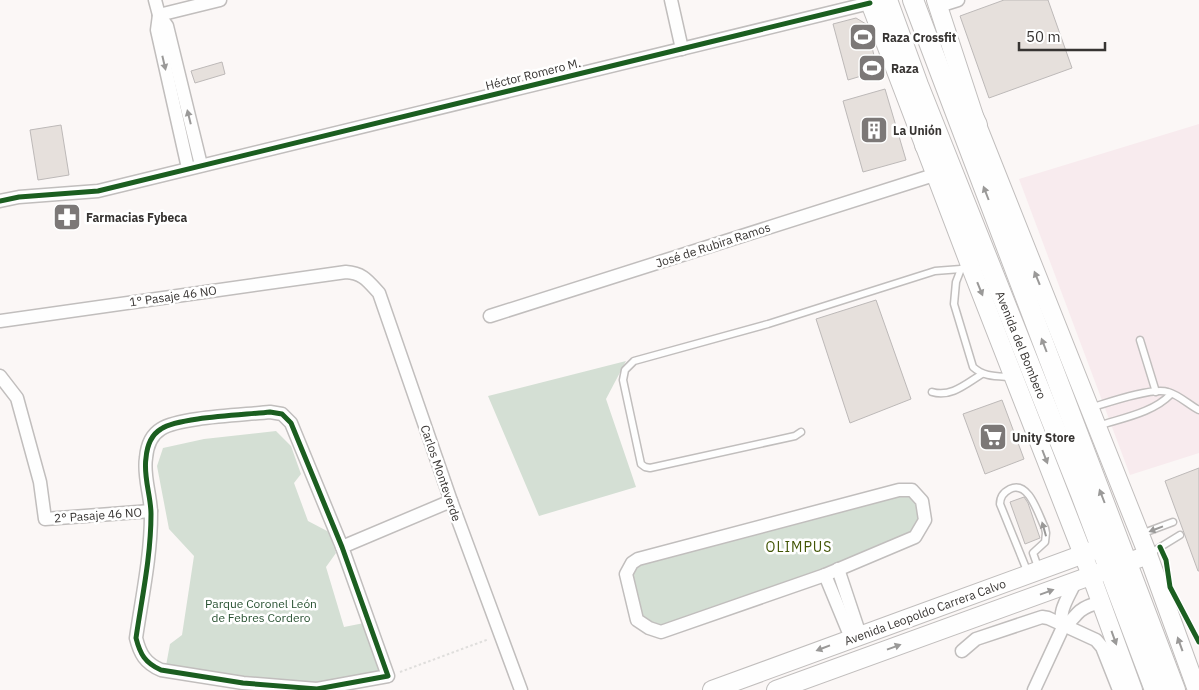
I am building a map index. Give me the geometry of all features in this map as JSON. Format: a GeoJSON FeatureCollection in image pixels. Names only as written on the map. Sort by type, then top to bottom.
{"type":"FeatureCollection","features":[{"type":"Feature","properties":{"kind":"main road"},"geometry":{"type":"LineString","coordinates":[[908,0],[910,36],[933,101],[982,222],[1102,548]]}},
{"type":"Feature","properties":{"kind":"main road"},"geometry":{"type":"LineString","coordinates":[[914,0],[977,125]]}},
{"type":"Feature","properties":{"kind":"main road","name":"Avenida del Bombero"},"geometry":{"type":"LineString","coordinates":[[914,0],[1102,548],[1103,572],[1100,602],[1133,690]]}},
{"type":"Feature","properties":{"kind":"main road","name":"Avenida del Bombero"},"geometry":{"type":"LineString","coordinates":[[875,1],[918,85],[1102,548]]}},
{"type":"Feature","properties":{"kind":"main road","name":"Avenida del Bombero"},"geometry":{"type":"LineString","coordinates":[[875,1],[937,174],[965,267],[1014,377],[1102,548]]}},
{"type":"Feature","properties":{"kind":"main road"},"geometry":{"type":"LineString","coordinates":[[938,3],[977,125],[1148,555],[1197,690]]}},
{"type":"Feature","properties":{"kind":"main road"},"geometry":{"type":"LineString","coordinates":[[918,85],[926,145]]}},
{"type":"Feature","properties":{"kind":"main road","name":"Avenida Leopoldo Carrera Calvo"},"geometry":{"type":"LineString","coordinates":[[712,690],[856,636],[1139,535]]}},
{"type":"Feature","properties":{"kind":"main road","name":"Avenida Leopoldo Carrera Calvo"},"geometry":{"type":"LineString","coordinates":[[776,690],[1148,555]]}},
{"type":"Feature","properties":{"kind":"main road","name":"Avenida del Bombero"},"geometry":{"type":"LineString","coordinates":[[1103,572],[1156,690]]}},
{"type":"Feature","properties":{"kind":"main road","name":"Avenida del Bombero"},"geometry":{"type":"LineString","coordinates":[[1103,572],[1175,690]]}},
{"type":"Feature","properties":{"kind":"street"},"geometry":{"type":"LineString","coordinates":[[155,0],[159,15],[167,26],[201,165]]}},
{"type":"Feature","properties":{"kind":"street"},"geometry":{"type":"LineString","coordinates":[[159,15],[220,0]]}},
{"type":"Feature","properties":{"kind":"street"},"geometry":{"type":"LineString","coordinates":[[672,0],[682,49]]}},
{"type":"Feature","properties":{"kind":"street"},"geometry":{"type":"LineString","coordinates":[[938,3],[958,0]]}},
{"type":"Feature","properties":{"kind":"street","name":"Héctor Romero M."},"geometry":{"type":"LineString","coordinates":[[188,168],[875,1]]}},
{"type":"Feature","properties":{"kind":"street"},"geometry":{"type":"LineString","coordinates":[[0,201],[19,196],[98,190],[188,168],[157,30],[159,15]]}},
{"type":"Feature","properties":{"kind":"street","name":"José de Rubira Ramos"},"geometry":{"type":"LineString","coordinates":[[490,316],[937,174]]}},
{"type":"Feature","properties":{"kind":"street","name":"1° Pasaje 46 NO"},"geometry":{"type":"LineString","coordinates":[[0,321],[346,272]]}},
{"type":"Feature","properties":{"kind":"street","name":"Carlos Monteverde"},"geometry":{"type":"LineString","coordinates":[[346,272],[357,273],[367,279],[379,293],[451,501],[521,690]]}},
{"type":"Feature","properties":{"kind":"street","name":"2° Pasaje 46 NO"},"geometry":{"type":"LineString","coordinates":[[0,376],[16,398],[40,482],[46,520],[151,511]]}},
{"type":"Feature","properties":{"kind":"street"},"geometry":{"type":"LineString","coordinates":[[270,412],[282,414],[291,423],[342,547],[388,676],[317,689],[243,686],[161,670],[149,664],[140,654],[136,638],[150,539],[151,511],[145,460],[148,446],[154,435],[162,428],[176,422],[270,412]]}},
{"type":"Feature","properties":{"kind":"street"},"geometry":{"type":"LineString","coordinates":[[899,490],[912,490],[922,501],[925,520],[915,537],[838,569],[662,632],[649,628],[637,620],[626,574],[632,563],[638,559],[899,490]]}},
{"type":"Feature","properties":{"kind":"street"},"geometry":{"type":"LineString","coordinates":[[342,547],[451,501]]}},
{"type":"Feature","properties":{"kind":"street"},"geometry":{"type":"LineString","coordinates":[[838,569],[856,636]]}},
{"type":"Feature","properties":{"kind":"street"},"geometry":{"type":"LineString","coordinates":[[1064,626],[1061,614],[1103,572]]}},
{"type":"Feature","properties":{"kind":"street"},"geometry":{"type":"LineString","coordinates":[[825,575],[856,636]]}},
{"type":"Feature","properties":{"kind":"street"},"geometry":{"type":"LineString","coordinates":[[1034,690],[1064,626],[1080,612],[1100,602]]}},
{"type":"Feature","properties":{"kind":"street"},"geometry":{"type":"LineString","coordinates":[[962,651],[976,638],[1042,617],[1048,618],[1096,640],[1102,647],[1119,690]]}},
{"type":"Feature","properties":{"kind":"lane"},"geometry":{"type":"LineString","coordinates":[[965,267],[956,282],[954,304],[972,367],[986,376],[1014,377]]}},
{"type":"Feature","properties":{"kind":"lane"},"geometry":{"type":"LineString","coordinates":[[801,432],[795,436],[645,468],[641,464],[635,443],[623,380],[625,370],[634,361],[768,324],[935,271],[965,267]]}},
{"type":"Feature","properties":{"kind":"lane"},"geometry":{"type":"LineString","coordinates":[[1140,340],[1156,392]]}},
{"type":"Feature","properties":{"kind":"lane"},"geometry":{"type":"LineString","coordinates":[[932,392],[944,395],[952,393],[982,374]]}},
{"type":"Feature","properties":{"kind":"lane"},"geometry":{"type":"LineString","coordinates":[[1089,409],[1128,397],[1166,391],[1199,410]]}},
{"type":"Feature","properties":{"kind":"lane"},"geometry":{"type":"LineString","coordinates":[[1096,427],[1146,410],[1171,394]]}},
{"type":"Feature","properties":{"kind":"lane"},"geometry":{"type":"LineString","coordinates":[[1013,487],[1026,490],[1045,528],[1045,542],[1033,553],[1034,573],[1000,504],[1004,493],[1013,487]]}},
{"type":"Feature","properties":{"kind":"lane"},"geometry":{"type":"LineString","coordinates":[[1139,535],[1173,522]]}},
{"type":"Feature","properties":{"kind":"lane"},"geometry":{"type":"LineString","coordinates":[[1148,555],[1180,535]]}},
{"type":"Feature","properties":{"kind":"path"},"geometry":{"type":"LineString","coordinates":[[388,676],[501,635]]}},
{"type":"Feature","properties":{"kind":"shaded area"},"geometry":{"type":"Polygon","coordinates":[[[1199,124],[1199,453],[1130,475],[1019,179],[1199,124]]]}},
{"type":"Feature","properties":{"kind":"green space"},"geometry":{"type":"Polygon","coordinates":[[[626,361],[606,399],[636,487],[539,516],[488,396],[626,361]]]}},
{"type":"Feature","properties":{"kind":"green space","name":"Parque Coronel León de Febres Cordero"},"geometry":{"type":"Polygon","coordinates":[[[276,431],[291,446],[301,474],[294,483],[308,521],[329,532],[336,553],[326,567],[344,627],[369,622],[388,676],[317,689],[165,671],[170,644],[182,635],[194,556],[169,529],[157,466],[163,448],[204,439],[276,431]]]}},
{"type":"Feature","properties":{"kind":"green space"},"geometry":{"type":"Polygon","coordinates":[[[912,490],[925,520],[915,537],[661,632],[637,620],[626,574],[632,563],[912,490]]]}},
{"type":"Feature","properties":{"kind":"building"},"geometry":{"type":"Polygon","coordinates":[[[1004,0],[1048,0],[1072,68],[989,98],[960,16],[1004,0]]]}},
{"type":"Feature","properties":{"kind":"building"},"geometry":{"type":"Polygon","coordinates":[[[856,18],[866,24],[878,71],[848,80],[833,24],[856,18]]]}},
{"type":"Feature","properties":{"kind":"building"},"geometry":{"type":"Polygon","coordinates":[[[222,62],[225,74],[195,83],[191,71],[222,62]]]}},
{"type":"Feature","properties":{"kind":"building","name":"La Unión"},"geometry":{"type":"Polygon","coordinates":[[[885,89],[906,160],[863,172],[843,101],[885,89]]]}},
{"type":"Feature","properties":{"kind":"building"},"geometry":{"type":"Polygon","coordinates":[[[61,125],[69,175],[38,180],[30,130],[61,125]]]}},
{"type":"Feature","properties":{"kind":"building","name":"Farmacias Fybeca"},"geometry":{"type":"Polygon","coordinates":[[[71,204],[76,226],[63,229],[58,207],[71,204]]]}},
{"type":"Feature","properties":{"kind":"building"},"geometry":{"type":"Polygon","coordinates":[[[876,300],[911,399],[850,423],[816,319],[876,300]]]}},
{"type":"Feature","properties":{"kind":"building","name":"Unity Store"},"geometry":{"type":"Polygon","coordinates":[[[1002,400],[1024,459],[985,474],[963,414],[1002,400]]]}},
{"type":"Feature","properties":{"kind":"building"},"geometry":{"type":"Polygon","coordinates":[[[1199,468],[1199,571],[1198,571],[1165,481],[1199,468]]]}},
{"type":"Feature","properties":{"kind":"building"},"geometry":{"type":"Polygon","coordinates":[[[1024,497],[1028,503],[1040,538],[1025,544],[1010,502],[1024,497]]]}},
{"type":"Feature","properties":{"kind":"cycle path"},"geometry":{"type":"LineString","coordinates":[[0,201],[19,197],[98,191],[870,3]]}},
{"type":"Feature","properties":{"kind":"cycle path"},"geometry":{"type":"LineString","coordinates":[[270,412],[282,414],[291,423],[342,547],[388,676],[317,689],[243,683],[161,670],[147,661],[139,649],[136,638],[151,530],[151,507],[145,465],[150,441],[161,429],[182,422],[270,412]]}},
{"type":"Feature","properties":{"kind":"cycle path"},"geometry":{"type":"LineString","coordinates":[[1160,547],[1166,560],[1170,587],[1199,642]]}},
{"type":"Feature","properties":{"kind":"place","name":"Raza Crossfit"},"geometry":{"type":"Point","coordinates":[863,37]}},
{"type":"Feature","properties":{"kind":"place","name":"Raza"},"geometry":{"type":"Point","coordinates":[872,68]}},
{"type":"Feature","properties":{"kind":"place","name":"La Unión"},"geometry":{"type":"Point","coordinates":[874,130]}},
{"type":"Feature","properties":{"kind":"place","name":"Farmacias Fybeca"},"geometry":{"type":"Point","coordinates":[67,217]}},
{"type":"Feature","properties":{"kind":"place","name":"Unity Store"},"geometry":{"type":"Point","coordinates":[993,437]}},
{"type":"Feature","properties":{"kind":"district","name":"OLIMPUS"},"geometry":{"type":"Point","coordinates":[799,547]}}]}
